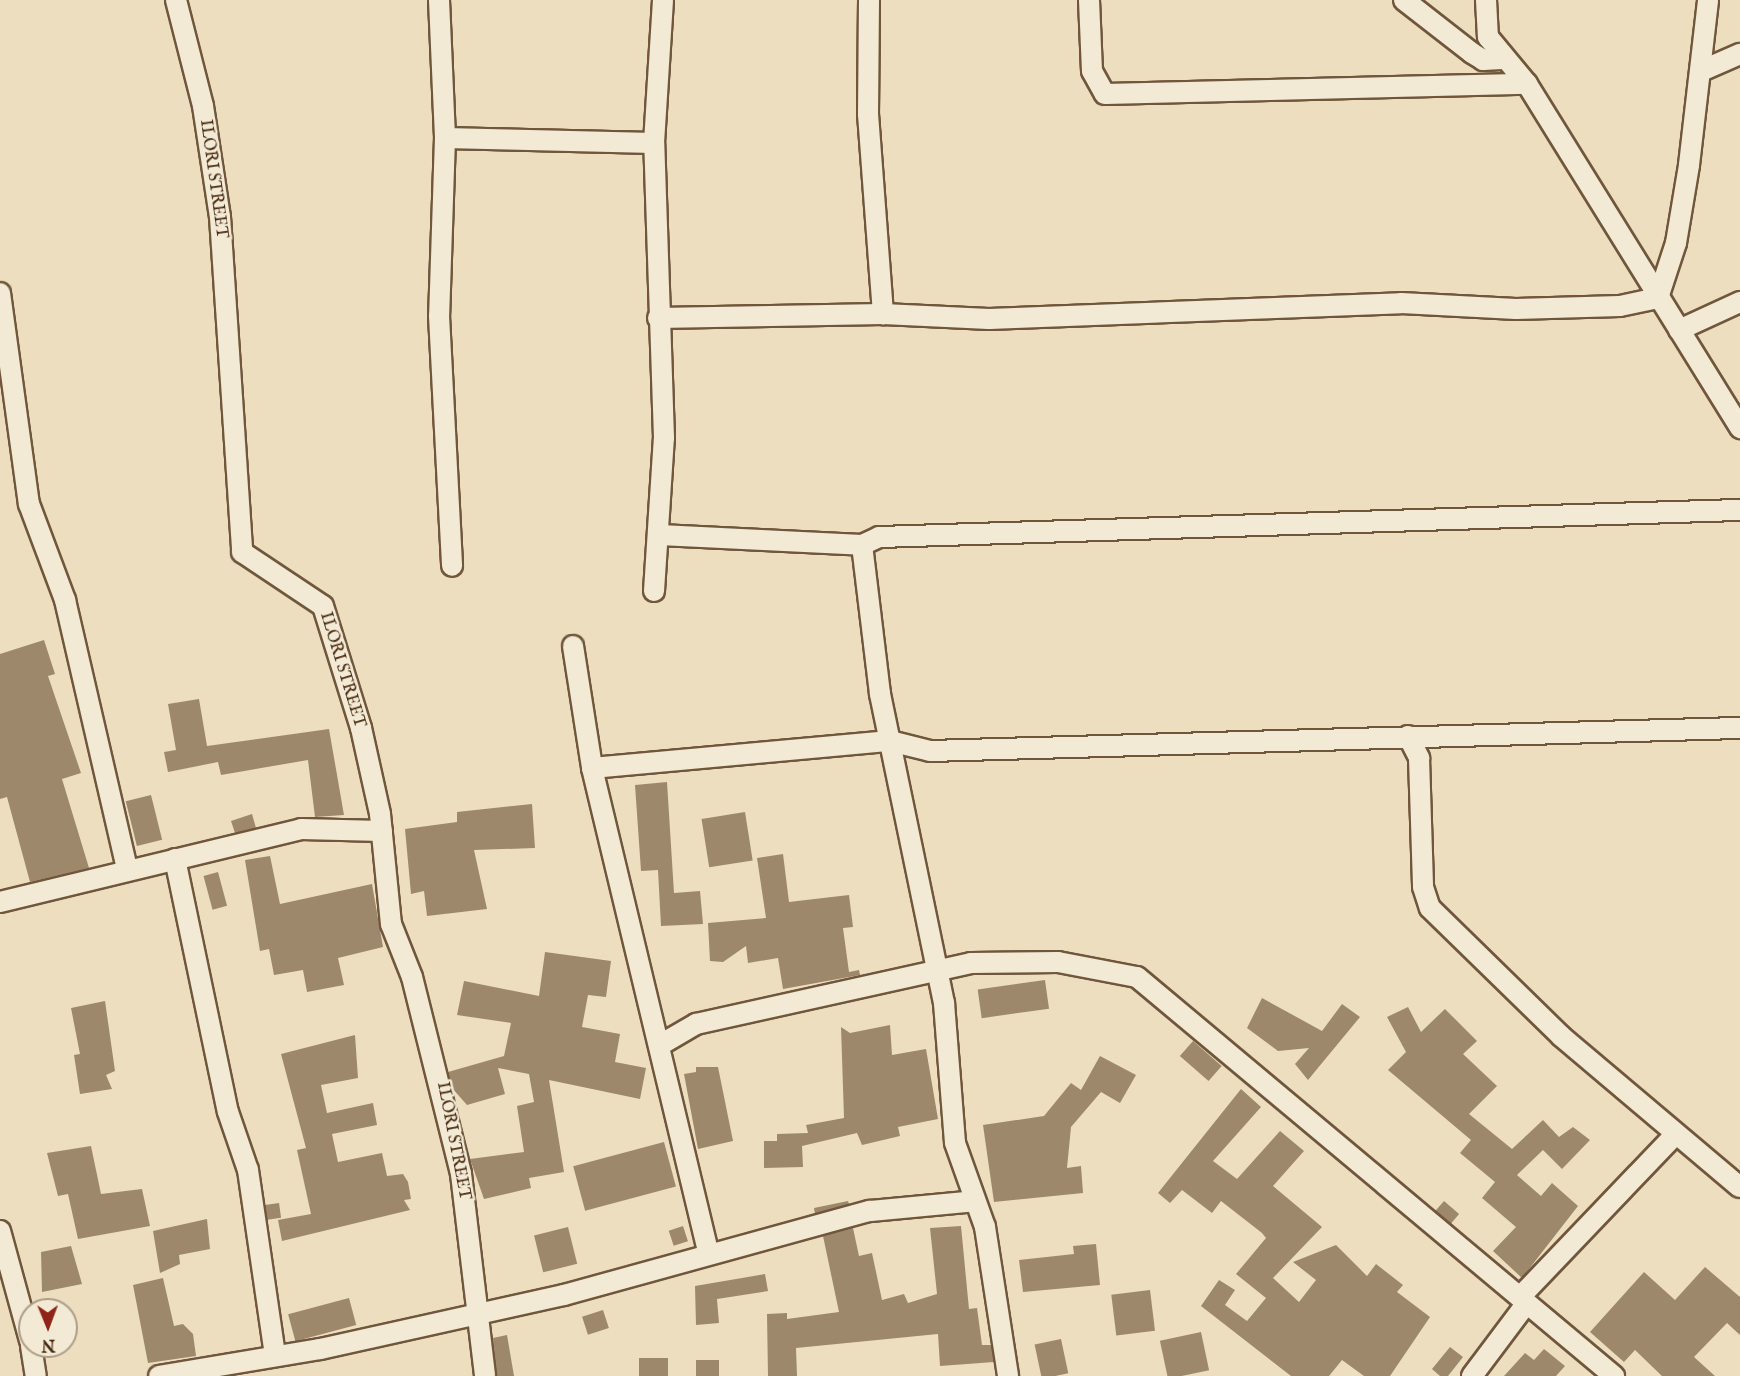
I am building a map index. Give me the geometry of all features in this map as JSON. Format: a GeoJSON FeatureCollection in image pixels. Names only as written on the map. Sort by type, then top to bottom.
{"type":"FeatureCollection","features":[{"type":"Feature","properties":{"kind":"street","name":"ILORI STREET"},"geometry":{"type":"LineString","coordinates":[[176,0],[203,106],[220,217],[242,552],[323,606],[361,728],[382,831],[391,924],[416,989],[461,1174],[474,1311],[485,1376]]}},
{"type":"Feature","properties":{"kind":"street"},"geometry":{"type":"LineString","coordinates":[[440,0],[445,138],[439,316],[452,566]]}},
{"type":"Feature","properties":{"kind":"street"},"geometry":{"type":"LineString","coordinates":[[654,591],[660,535],[664,438],[658,318],[654,143],[663,0]]}},
{"type":"Feature","properties":{"kind":"street"},"geometry":{"type":"LineString","coordinates":[[869,0],[868,114],[882,314]]}},
{"type":"Feature","properties":{"kind":"street"},"geometry":{"type":"LineString","coordinates":[[1089,0],[1092,71],[1105,94],[1527,84]]}},
{"type":"Feature","properties":{"kind":"street"},"geometry":{"type":"LineString","coordinates":[[1404,0],[1483,60],[1502,59]]}},
{"type":"Feature","properties":{"kind":"street"},"geometry":{"type":"LineString","coordinates":[[1486,0],[1483,23],[1502,59],[1527,84],[1740,428]]}},
{"type":"Feature","properties":{"kind":"street"},"geometry":{"type":"LineString","coordinates":[[1658,298],[1676,243],[1701,71],[1708,0]]}},
{"type":"Feature","properties":{"kind":"street"},"geometry":{"type":"LineString","coordinates":[[1701,71],[1740,54]]}},
{"type":"Feature","properties":{"kind":"street"},"geometry":{"type":"LineString","coordinates":[[445,138],[654,143]]}},
{"type":"Feature","properties":{"kind":"street"},"geometry":{"type":"LineString","coordinates":[[0,293],[29,504],[65,600],[128,869]]}},
{"type":"Feature","properties":{"kind":"street"},"geometry":{"type":"LineString","coordinates":[[658,318],[882,314],[988,319],[1401,303],[1516,309],[1620,306],[1658,298]]}},
{"type":"Feature","properties":{"kind":"street"},"geometry":{"type":"LineString","coordinates":[[1679,330],[1740,302]]}},
{"type":"Feature","properties":{"kind":"street"},"geometry":{"type":"LineString","coordinates":[[660,535],[862,545],[879,537],[1740,510]]}},
{"type":"Feature","properties":{"kind":"street"},"geometry":{"type":"LineString","coordinates":[[862,545],[890,741],[939,974],[951,1051],[956,1143],[985,1227],[1008,1376]]}},
{"type":"Feature","properties":{"kind":"street"},"geometry":{"type":"LineString","coordinates":[[573,646],[592,768],[660,1044],[708,1252]]}},
{"type":"Feature","properties":{"kind":"street"},"geometry":{"type":"LineString","coordinates":[[592,768],[890,741],[930,751],[1740,728]]}},
{"type":"Feature","properties":{"kind":"street"},"geometry":{"type":"LineString","coordinates":[[1419,758],[1439,735]]}},
{"type":"Feature","properties":{"kind":"street"},"geometry":{"type":"LineString","coordinates":[[1408,736],[1419,758],[1423,887],[1430,908],[1561,1035],[1740,1187]]}},
{"type":"Feature","properties":{"kind":"street"},"geometry":{"type":"LineString","coordinates":[[0,902],[128,869],[301,829],[382,831]]}},
{"type":"Feature","properties":{"kind":"street"},"geometry":{"type":"LineString","coordinates":[[175,859],[228,1112],[248,1170],[275,1355]]}},
{"type":"Feature","properties":{"kind":"street"},"geometry":{"type":"LineString","coordinates":[[660,1044],[696,1024],[939,974],[971,963],[1058,962],[1137,977],[1614,1376]]}},
{"type":"Feature","properties":{"kind":"street"},"geometry":{"type":"LineString","coordinates":[[1472,1376],[1523,1301],[1676,1134]]}},
{"type":"Feature","properties":{"kind":"street"},"geometry":{"type":"LineString","coordinates":[[159,1376],[275,1355],[474,1311],[576,1292],[708,1252],[870,1211],[975,1201]]}},
{"type":"Feature","properties":{"kind":"street"},"geometry":{"type":"LineString","coordinates":[[0,1231],[18,1298]]}},
{"type":"Feature","properties":{"kind":"street"},"geometry":{"type":"LineString","coordinates":[[33,1358],[36,1376]]}},
{"type":"Feature","properties":{"kind":"building"},"geometry":{"type":"Polygon","coordinates":[[[44,640],[55,674],[48,676],[81,773],[62,779],[89,868],[30,882],[7,797],[0,799],[0,654],[44,640]]]}},
{"type":"Feature","properties":{"kind":"building"},"geometry":{"type":"Polygon","coordinates":[[[199,699],[207,746],[329,729],[344,815],[315,817],[308,760],[221,775],[218,762],[168,772],[164,752],[176,750],[168,704],[199,699]]]}},
{"type":"Feature","properties":{"kind":"building"},"geometry":{"type":"Polygon","coordinates":[[[667,782],[674,893],[700,891],[703,924],[661,926],[658,870],[641,871],[635,785],[667,782]]]}},
{"type":"Feature","properties":{"kind":"building"},"geometry":{"type":"Polygon","coordinates":[[[151,795],[162,840],[137,846],[126,801],[151,795]]]}},
{"type":"Feature","properties":{"kind":"building"},"geometry":{"type":"Polygon","coordinates":[[[532,804],[535,848],[474,850],[487,909],[427,916],[424,891],[411,894],[405,829],[457,822],[457,812],[532,804]]]}},
{"type":"Feature","properties":{"kind":"building"},"geometry":{"type":"Polygon","coordinates":[[[745,812],[753,860],[709,867],[702,819],[745,812]]]}},
{"type":"Feature","properties":{"kind":"building"},"geometry":{"type":"Polygon","coordinates":[[[252,814],[256,828],[235,833],[231,821],[252,814]]]}},
{"type":"Feature","properties":{"kind":"building"},"geometry":{"type":"Polygon","coordinates":[[[783,854],[789,902],[849,895],[853,927],[843,928],[849,972],[859,970],[860,975],[783,989],[778,958],[748,963],[746,946],[723,962],[710,961],[708,923],[766,918],[757,858],[783,854]]]}},
{"type":"Feature","properties":{"kind":"building"},"geometry":{"type":"Polygon","coordinates":[[[270,856],[280,904],[372,884],[383,947],[338,958],[344,985],[307,992],[303,970],[274,975],[269,949],[260,951],[245,860],[270,856]]]}},
{"type":"Feature","properties":{"kind":"building"},"geometry":{"type":"Polygon","coordinates":[[[218,872],[227,906],[213,910],[204,876],[218,872]]]}},
{"type":"Feature","properties":{"kind":"building"},"geometry":{"type":"Polygon","coordinates":[[[545,952],[611,961],[606,997],[588,995],[582,1027],[620,1034],[615,1062],[646,1068],[640,1099],[549,1080],[564,1172],[529,1178],[531,1188],[484,1199],[470,1159],[524,1152],[517,1106],[534,1102],[529,1074],[498,1068],[505,1094],[467,1105],[452,1088],[448,1072],[504,1056],[511,1023],[457,1015],[464,981],[539,996],[545,952]]]}},
{"type":"Feature","properties":{"kind":"building"},"geometry":{"type":"Polygon","coordinates":[[[1045,980],[1049,1009],[982,1018],[978,989],[1045,980]]]}},
{"type":"Feature","properties":{"kind":"building"},"geometry":{"type":"Polygon","coordinates":[[[1262,998],[1322,1031],[1342,1004],[1360,1017],[1308,1080],[1295,1064],[1309,1048],[1278,1051],[1247,1028],[1262,998]]]}},
{"type":"Feature","properties":{"kind":"building"},"geometry":{"type":"Polygon","coordinates":[[[105,1001],[115,1071],[106,1075],[112,1089],[80,1094],[74,1055],[80,1054],[71,1008],[105,1001]]]}},
{"type":"Feature","properties":{"kind":"building"},"geometry":{"type":"Polygon","coordinates":[[[1408,1007],[1421,1032],[1445,1009],[1477,1041],[1463,1054],[1497,1086],[1469,1114],[1512,1149],[1543,1120],[1559,1137],[1573,1127],[1590,1140],[1562,1169],[1543,1150],[1517,1175],[1541,1196],[1552,1183],[1578,1206],[1522,1278],[1493,1251],[1516,1227],[1482,1198],[1495,1182],[1460,1153],[1471,1140],[1388,1070],[1406,1052],[1387,1017],[1408,1007]]]}},
{"type":"Feature","properties":{"kind":"building"},"geometry":{"type":"Polygon","coordinates":[[[890,1025],[892,1055],[926,1049],[938,1119],[898,1127],[900,1136],[862,1145],[857,1133],[802,1146],[803,1167],[764,1168],[764,1141],[777,1141],[777,1134],[808,1133],[806,1125],[844,1118],[841,1027],[850,1033],[890,1025]]]}},
{"type":"Feature","properties":{"kind":"building"},"geometry":{"type":"Polygon","coordinates":[[[355,1035],[358,1078],[321,1085],[327,1113],[373,1103],[377,1125],[332,1134],[338,1162],[382,1153],[387,1176],[403,1174],[408,1182],[411,1199],[404,1200],[410,1210],[282,1241],[278,1220],[311,1214],[297,1150],[306,1148],[281,1054],[355,1035]]]}},
{"type":"Feature","properties":{"kind":"building"},"geometry":{"type":"Polygon","coordinates":[[[1193,1041],[1222,1066],[1209,1081],[1180,1056],[1193,1041]]]}},
{"type":"Feature","properties":{"kind":"building"},"geometry":{"type":"Polygon","coordinates":[[[1100,1056],[1136,1075],[1120,1103],[1101,1092],[1071,1127],[1067,1168],[1081,1166],[1083,1193],[994,1202],[983,1125],[1044,1116],[1071,1083],[1081,1090],[1100,1056]]]}},
{"type":"Feature","properties":{"kind":"building"},"geometry":{"type":"Polygon","coordinates":[[[696,1067],[718,1067],[733,1141],[698,1149],[684,1074],[696,1072],[696,1067]]]}},
{"type":"Feature","properties":{"kind":"building"},"geometry":{"type":"Polygon","coordinates":[[[1241,1089],[1261,1107],[1213,1161],[1237,1179],[1280,1131],[1304,1151],[1273,1186],[1322,1227],[1273,1278],[1299,1302],[1316,1280],[1293,1262],[1336,1245],[1367,1276],[1376,1264],[1403,1285],[1397,1292],[1430,1317],[1390,1376],[1364,1376],[1342,1360],[1329,1376],[1291,1376],[1201,1306],[1219,1280],[1235,1290],[1225,1305],[1247,1321],[1266,1298],[1236,1274],[1266,1238],[1221,1201],[1212,1213],[1182,1190],[1170,1203],[1158,1193],[1241,1089]]]}},
{"type":"Feature","properties":{"kind":"building"},"geometry":{"type":"Polygon","coordinates":[[[664,1142],[676,1186],[585,1211],[573,1166],[664,1142]]]}},
{"type":"Feature","properties":{"kind":"building"},"geometry":{"type":"Polygon","coordinates":[[[91,1146],[101,1194],[142,1189],[150,1226],[78,1239],[68,1194],[58,1196],[47,1153],[91,1146]]]}},
{"type":"Feature","properties":{"kind":"building"},"geometry":{"type":"Polygon","coordinates":[[[848,1201],[849,1204],[815,1214],[814,1208],[848,1201]]]}},
{"type":"Feature","properties":{"kind":"building"},"geometry":{"type":"Polygon","coordinates":[[[1444,1201],[1459,1214],[1451,1224],[1435,1211],[1444,1201]]]}},
{"type":"Feature","properties":{"kind":"building"},"geometry":{"type":"Polygon","coordinates":[[[279,1203],[281,1218],[267,1220],[265,1205],[279,1203]]]}},
{"type":"Feature","properties":{"kind":"building"},"geometry":{"type":"Polygon","coordinates":[[[207,1219],[210,1249],[179,1255],[180,1264],[160,1273],[153,1231],[207,1219]]]}},
{"type":"Feature","properties":{"kind":"building"},"geometry":{"type":"Polygon","coordinates":[[[683,1226],[688,1241],[674,1246],[669,1231],[683,1226]]]}},
{"type":"Feature","properties":{"kind":"building"},"geometry":{"type":"Polygon","coordinates":[[[961,1226],[969,1309],[977,1308],[982,1345],[991,1345],[994,1362],[940,1366],[938,1334],[796,1348],[797,1376],[768,1376],[767,1314],[787,1313],[787,1319],[839,1312],[823,1236],[853,1228],[859,1256],[872,1253],[882,1300],[904,1294],[908,1303],[937,1294],[930,1228],[961,1226]]]}},
{"type":"Feature","properties":{"kind":"building"},"geometry":{"type":"Polygon","coordinates":[[[568,1227],[577,1264],[543,1272],[534,1235],[568,1227]]]}},
{"type":"Feature","properties":{"kind":"building"},"geometry":{"type":"Polygon","coordinates":[[[1096,1244],[1100,1285],[1023,1292],[1019,1260],[1074,1254],[1073,1246],[1096,1244]]]}},
{"type":"Feature","properties":{"kind":"building"},"geometry":{"type":"Polygon","coordinates":[[[71,1246],[82,1284],[42,1292],[41,1252],[71,1246]]]}},
{"type":"Feature","properties":{"kind":"building"},"geometry":{"type":"Polygon","coordinates":[[[1705,1267],[1740,1297],[1740,1335],[1727,1323],[1694,1357],[1715,1376],[1662,1376],[1635,1350],[1624,1362],[1590,1332],[1644,1272],[1675,1300],[1705,1267]]]}},
{"type":"Feature","properties":{"kind":"building"},"geometry":{"type":"Polygon","coordinates":[[[765,1274],[768,1291],[717,1299],[719,1323],[696,1325],[695,1286],[765,1274]]]}},
{"type":"Feature","properties":{"kind":"building"},"geometry":{"type":"Polygon","coordinates":[[[163,1278],[174,1326],[183,1324],[193,1334],[196,1356],[148,1363],[133,1285],[163,1278]]]}},
{"type":"Feature","properties":{"kind":"building"},"geometry":{"type":"Polygon","coordinates":[[[1150,1290],[1155,1331],[1116,1335],[1111,1295],[1150,1290]]]}},
{"type":"Feature","properties":{"kind":"building"},"geometry":{"type":"Polygon","coordinates":[[[349,1298],[356,1325],[295,1341],[288,1314],[349,1298]]]}},
{"type":"Feature","properties":{"kind":"building"},"geometry":{"type":"Polygon","coordinates":[[[603,1310],[609,1328],[588,1335],[582,1317],[603,1310]]]}},
{"type":"Feature","properties":{"kind":"building"},"geometry":{"type":"Polygon","coordinates":[[[1201,1332],[1209,1370],[1182,1376],[1167,1376],[1160,1341],[1201,1332]]]}},
{"type":"Feature","properties":{"kind":"building"},"geometry":{"type":"Polygon","coordinates":[[[507,1335],[514,1376],[497,1376],[493,1338],[507,1335]]]}},
{"type":"Feature","properties":{"kind":"building"},"geometry":{"type":"Polygon","coordinates":[[[1061,1339],[1068,1373],[1041,1376],[1035,1345],[1061,1339]]]}},
{"type":"Feature","properties":{"kind":"building"},"geometry":{"type":"Polygon","coordinates":[[[1450,1347],[1463,1357],[1448,1376],[1440,1376],[1432,1369],[1450,1347]]]}},
{"type":"Feature","properties":{"kind":"building"},"geometry":{"type":"Polygon","coordinates":[[[1544,1349],[1565,1366],[1556,1376],[1504,1376],[1525,1353],[1534,1360],[1544,1349]]]}},
{"type":"Feature","properties":{"kind":"building"},"geometry":{"type":"Polygon","coordinates":[[[639,1358],[668,1358],[668,1376],[639,1376],[639,1358]]]}},
{"type":"Feature","properties":{"kind":"building"},"geometry":{"type":"Polygon","coordinates":[[[696,1360],[719,1360],[719,1376],[696,1376],[696,1360]]]}}]}
